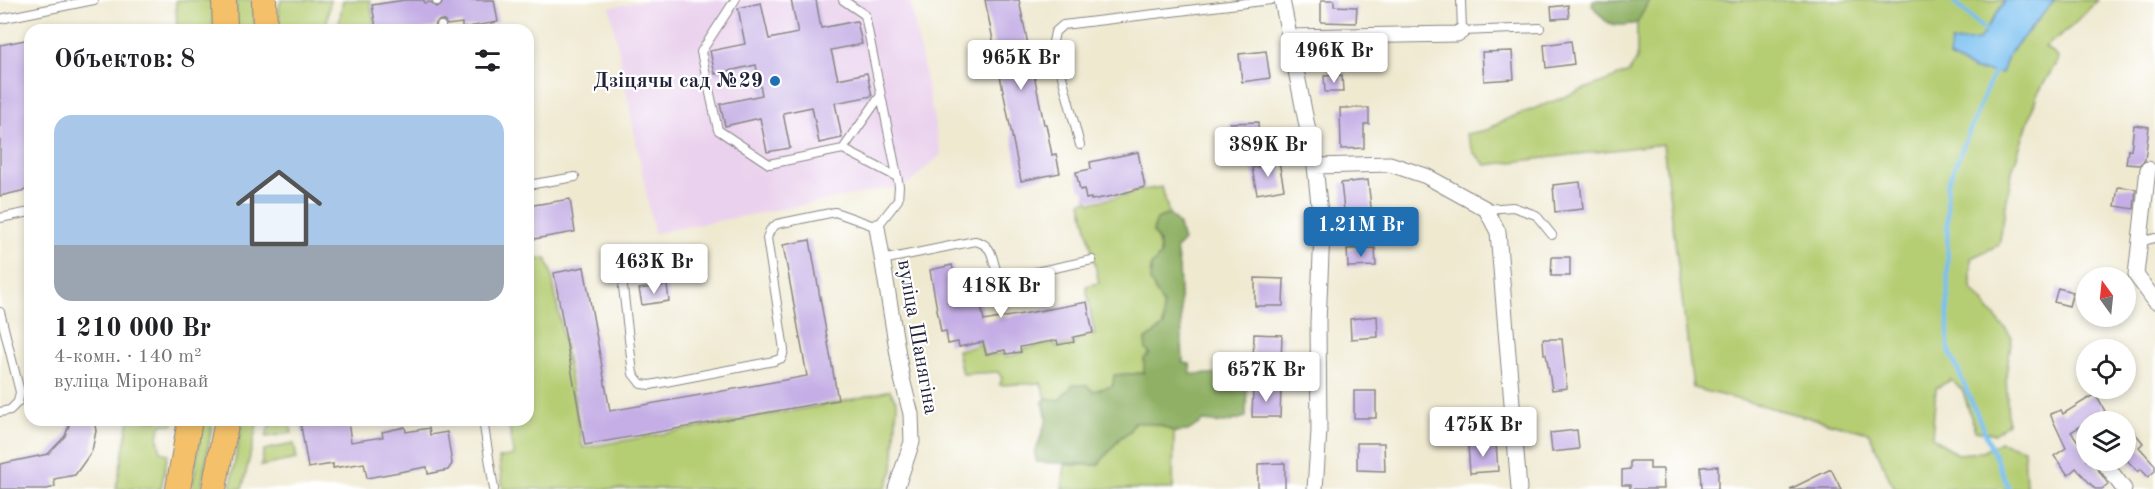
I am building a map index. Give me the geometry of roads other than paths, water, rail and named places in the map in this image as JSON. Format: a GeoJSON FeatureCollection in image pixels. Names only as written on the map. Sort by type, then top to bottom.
{"type":"FeatureCollection","features":[{"type":"Feature","properties":{"kind":"main road"},"geometry":{"type":"LineString","coordinates":[[224,0],[225,24]]}},
{"type":"Feature","properties":{"kind":"main road"},"geometry":{"type":"LineString","coordinates":[[264,0],[265,24]]}},
{"type":"Feature","properties":{"kind":"main road"},"geometry":{"type":"LineString","coordinates":[[178,489],[189,426]]}},
{"type":"Feature","properties":{"kind":"main road"},"geometry":{"type":"LineString","coordinates":[[214,489],[226,426]]}},
{"type":"Feature","properties":{"kind":"street"},"geometry":{"type":"LineString","coordinates":[[1282,0],[1315,166],[1322,234],[1318,322],[1319,431],[1316,489]]}},
{"type":"Feature","properties":{"kind":"street"},"geometry":{"type":"LineString","coordinates":[[1288,37],[1457,34],[1462,31]]}},
{"type":"Feature","properties":{"kind":"street"},"geometry":{"type":"LineString","coordinates":[[1315,166],[1390,164],[1426,176],[1486,209],[1498,232],[1519,489]]}},
{"type":"Feature","properties":{"kind":"street"},"geometry":{"type":"LineString","coordinates":[[2148,169],[2136,275],[2155,301]]}},
{"type":"Feature","properties":{"kind":"street","name":"вуліца Шанягіна"},"geometry":{"type":"LineString","coordinates":[[878,227],[902,379],[911,414],[912,442],[896,489]]}},
{"type":"Feature","properties":{"kind":"street"},"geometry":{"type":"LineString","coordinates":[[2110,471],[2124,489]]}},
{"type":"Feature","properties":{"kind":"lane"},"geometry":{"type":"LineString","coordinates":[[0,19],[94,0]]}},
{"type":"Feature","properties":{"kind":"lane"},"geometry":{"type":"LineString","coordinates":[[735,0],[701,52],[718,130],[769,164],[843,149],[897,177]]}},
{"type":"Feature","properties":{"kind":"lane"},"geometry":{"type":"LineString","coordinates":[[623,287],[633,374],[641,384],[650,385],[774,362],[782,358],[784,350],[766,238],[770,230],[777,224],[834,212],[878,227],[898,200],[899,186],[865,15],[843,0]]}},
{"type":"Feature","properties":{"kind":"lane"},"geometry":{"type":"LineString","coordinates":[[1080,145],[1053,42],[1055,32],[1063,25],[1271,0]]}},
{"type":"Feature","properties":{"kind":"lane"},"geometry":{"type":"LineString","coordinates":[[1461,0],[1462,31],[1540,28]]}},
{"type":"Feature","properties":{"kind":"lane"},"geometry":{"type":"LineString","coordinates":[[843,149],[881,95]]}},
{"type":"Feature","properties":{"kind":"lane"},"geometry":{"type":"LineString","coordinates":[[534,184],[575,177]]}},
{"type":"Feature","properties":{"kind":"lane"},"geometry":{"type":"LineString","coordinates":[[1486,209],[1513,207],[1536,215],[1552,235]]}},
{"type":"Feature","properties":{"kind":"lane"},"geometry":{"type":"LineString","coordinates":[[0,218],[24,213]]}},
{"type":"Feature","properties":{"kind":"lane"},"geometry":{"type":"LineString","coordinates":[[2140,242],[2155,238]]}},
{"type":"Feature","properties":{"kind":"lane"},"geometry":{"type":"LineString","coordinates":[[882,260],[975,241],[988,246],[992,252],[996,272],[1007,278],[1092,260]]}},
{"type":"Feature","properties":{"kind":"lane"},"geometry":{"type":"LineString","coordinates":[[0,312],[20,392],[18,402],[10,410],[0,412]]}},
{"type":"Feature","properties":{"kind":"lane"},"geometry":{"type":"LineString","coordinates":[[484,426],[494,489]]}},
{"type":"Feature","properties":{"kind":"water"},"geometry":{"type":"Polygon","coordinates":[[[2002,0],[2055,0],[2009,54],[2002,73],[1974,70],[1949,57],[1951,42],[1979,40],[2004,2],[2002,0]]]}},
{"type":"Feature","properties":{"kind":"waterway"},"geometry":{"type":"LineString","coordinates":[[1952,0],[1988,33]]}},
{"type":"Feature","properties":{"kind":"waterway"},"geometry":{"type":"LineString","coordinates":[[1996,67],[1947,185],[1948,347],[2009,489]]}},
{"type":"Feature","properties":{"kind":"place","name":"Дзіцячы сад №29"},"geometry":{"type":"Point","coordinates":[775,81]}}]}
